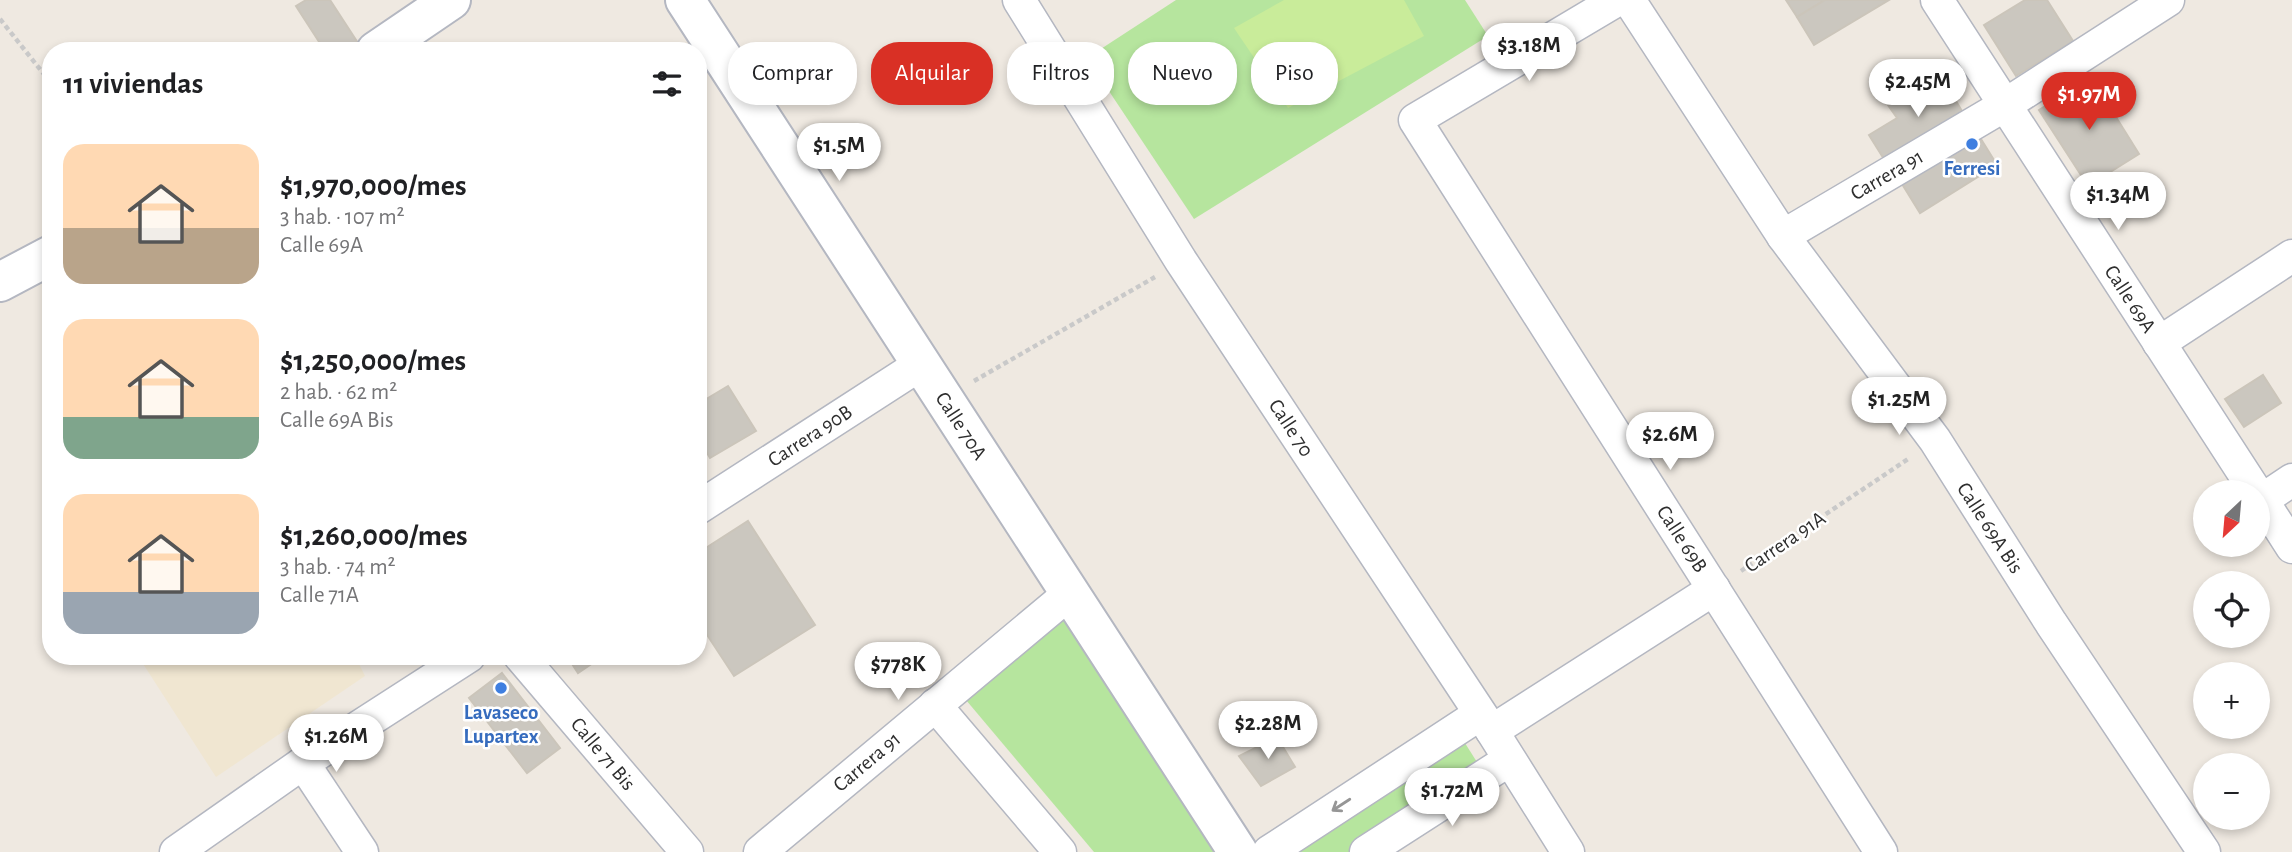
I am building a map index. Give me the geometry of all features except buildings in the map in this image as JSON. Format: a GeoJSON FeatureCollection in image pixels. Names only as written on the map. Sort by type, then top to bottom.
{"type":"FeatureCollection","features":[{"type":"Feature","properties":{"kind":"street"},"geometry":{"type":"LineString","coordinates":[[397,42],[452,0]]}},
{"type":"Feature","properties":{"kind":"street","name":"Calle 70A"},"geometry":{"type":"LineString","coordinates":[[685,0],[1238,852]]}},
{"type":"Feature","properties":{"kind":"street","name":"Calle 70"},"geometry":{"type":"LineString","coordinates":[[1019,0],[1181,261],[1568,852]]}},
{"type":"Feature","properties":{"kind":"street","name":"Calle 69B"},"geometry":{"type":"LineString","coordinates":[[1617,0],[1415,120],[1881,852]]}},
{"type":"Feature","properties":{"kind":"street","name":"Calle 69A Bis"},"geometry":{"type":"LineString","coordinates":[[1629,0],[1783,236],[1935,440],[2051,623],[2204,852]]}},
{"type":"Feature","properties":{"kind":"street","name":"Calle 69A"},"geometry":{"type":"LineString","coordinates":[[1937,0],[2248,480]]}},
{"type":"Feature","properties":{"kind":"street","name":"Carrera 91"},"geometry":{"type":"LineString","coordinates":[[1783,236],[2005,106],[2168,0]]}},
{"type":"Feature","properties":{"kind":"street"},"geometry":{"type":"LineString","coordinates":[[2159,343],[2292,256]]}},
{"type":"Feature","properties":{"kind":"street"},"geometry":{"type":"LineString","coordinates":[[0,282],[42,260]]}},
{"type":"Feature","properties":{"kind":"street","name":"Carrera 90B"},"geometry":{"type":"LineString","coordinates":[[707,501],[921,364]]}},
{"type":"Feature","properties":{"kind":"street"},"geometry":{"type":"LineString","coordinates":[[2270,490],[2292,480]]}},
{"type":"Feature","properties":{"kind":"street","name":"Calle 69A"},"geometry":{"type":"LineString","coordinates":[[2270,513],[2292,547]]}},
{"type":"Feature","properties":{"kind":"street"},"geometry":{"type":"LineString","coordinates":[[1269,852],[1714,589]]}},
{"type":"Feature","properties":{"kind":"street","name":"Carrera 91"},"geometry":{"type":"LineString","coordinates":[[760,852],[1070,593]]}},
{"type":"Feature","properties":{"kind":"street"},"geometry":{"type":"LineString","coordinates":[[176,852],[303,763],[455,665]]}},
{"type":"Feature","properties":{"kind":"street","name":"Calle 71 Bis"},"geometry":{"type":"LineString","coordinates":[[528,665],[687,852]]}},
{"type":"Feature","properties":{"kind":"street"},"geometry":{"type":"LineString","coordinates":[[935,705],[1060,852]]}},
{"type":"Feature","properties":{"kind":"street"},"geometry":{"type":"LineString","coordinates":[[1366,852],[1509,760]]}},
{"type":"Feature","properties":{"kind":"street"},"geometry":{"type":"LineString","coordinates":[[303,763],[362,852]]}},
{"type":"Feature","properties":{"kind":"path"},"geometry":{"type":"LineString","coordinates":[[0,19],[42,72]]}},
{"type":"Feature","properties":{"kind":"path"},"geometry":{"type":"LineString","coordinates":[[943,398],[1181,261]]}},
{"type":"Feature","properties":{"kind":"path","name":"Carrera 91A"},"geometry":{"type":"LineString","coordinates":[[1714,589],[1935,440]]}},
{"type":"Feature","properties":{"kind":"shaded area"},"geometry":{"type":"Polygon","coordinates":[[[144,665],[360,665],[365,676],[216,777],[144,665]]]}},
{"type":"Feature","properties":{"kind":"green space"},"geometry":{"type":"Polygon","coordinates":[[[1176,0],[1465,0],[1488,36],[1194,219],[1114,99],[1114,42],[1112,42],[1176,0]]]}},
{"type":"Feature","properties":{"kind":"green space"},"geometry":{"type":"Polygon","coordinates":[[[1284,0],[1404,0],[1424,36],[1338,82],[1338,42],[1251,42],[1251,53],[1234,28],[1284,0]]]}},
{"type":"Feature","properties":{"kind":"green space"},"geometry":{"type":"Polygon","coordinates":[[[1066,614],[1220,852],[1094,852],[966,700],[1066,614]]]}},
{"type":"Feature","properties":{"kind":"green space"},"geometry":{"type":"Polygon","coordinates":[[[1463,740],[1482,770],[1352,852],[1294,852],[1463,740]]]}},
{"type":"Feature","properties":{"kind":"place","name":"Ferresi"},"geometry":{"type":"Point","coordinates":[1972,144]}},
{"type":"Feature","properties":{"kind":"place","name":"Lavaseco Lupartex"},"geometry":{"type":"Point","coordinates":[501,688]}}]}
